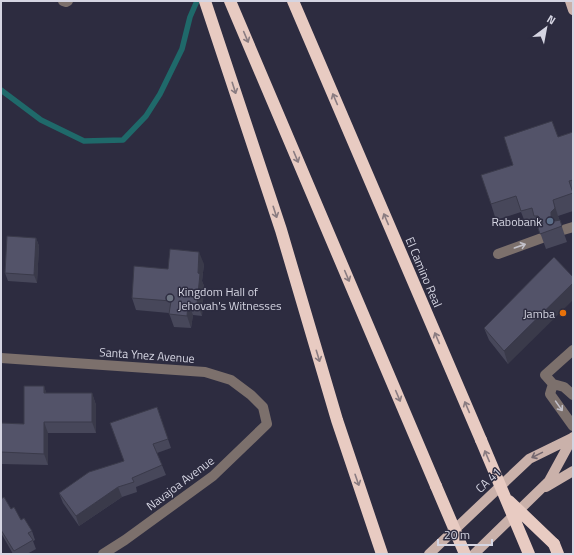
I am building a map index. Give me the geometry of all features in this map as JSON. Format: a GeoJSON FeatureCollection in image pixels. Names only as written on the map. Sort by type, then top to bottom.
{"type":"FeatureCollection","features":[{"type":"Feature","properties":{"kind":"highway"},"geometry":{"type":"LineString","coordinates":[[230,1],[465,554]]}},
{"type":"Feature","properties":{"kind":"highway","name":"El Camino Real"},"geometry":{"type":"LineString","coordinates":[[293,1],[529,554]]}},
{"type":"Feature","properties":{"kind":"highway"},"geometry":{"type":"LineString","coordinates":[[207,6],[281,230],[337,420],[382,554]]}},
{"type":"Feature","properties":{"kind":"highway"},"geometry":{"type":"LineString","coordinates":[[505,497],[556,549]]}},
{"type":"Feature","properties":{"kind":"main road"},"geometry":{"type":"LineString","coordinates":[[570,1],[573,10]]}},
{"type":"Feature","properties":{"kind":"main road","name":"CA 41"},"geometry":{"type":"LineString","coordinates":[[474,554],[549,481],[573,438]]}},
{"type":"Feature","properties":{"kind":"main road","name":"CA 41"},"geometry":{"type":"LineString","coordinates":[[429,554],[529,458],[573,438]]}},
{"type":"Feature","properties":{"kind":"main road"},"geometry":{"type":"LineString","coordinates":[[537,492],[573,471]]}},
{"type":"Feature","properties":{"kind":"street"},"geometry":{"type":"LineString","coordinates":[[63,1],[68,1]]}},
{"type":"Feature","properties":{"kind":"street"},"geometry":{"type":"LineString","coordinates":[[498,254],[542,238]]}},
{"type":"Feature","properties":{"kind":"street"},"geometry":{"type":"LineString","coordinates":[[573,350],[545,375],[553,384],[564,387],[573,395]]}},
{"type":"Feature","properties":{"kind":"street","name":"Santa Ynez Avenue"},"geometry":{"type":"LineString","coordinates":[[1,358],[205,372],[231,380],[251,395],[263,407],[267,424]]}},
{"type":"Feature","properties":{"kind":"street"},"geometry":{"type":"LineString","coordinates":[[553,384],[550,394],[573,426]]}},
{"type":"Feature","properties":{"kind":"street","name":"Navajoa Avenue"},"geometry":{"type":"LineString","coordinates":[[103,554],[125,540],[213,476],[267,424]]}},
{"type":"Feature","properties":{"kind":"building"},"geometry":{"type":"Polygon","coordinates":[[[552,121],[558,137],[573,132],[573,180],[569,181],[573,193],[553,200],[555,208],[551,212],[551,217],[555,221],[560,220],[562,226],[540,234],[538,228],[543,224],[542,220],[538,216],[534,216],[532,208],[521,211],[516,196],[491,204],[481,175],[513,165],[504,137],[552,121]]]}},
{"type":"Feature","properties":{"kind":"building"},"geometry":{"type":"Polygon","coordinates":[[[7,236],[36,238],[34,275],[5,273],[7,236]]]}},
{"type":"Feature","properties":{"kind":"building","name":"Kingdom Hall of Jehovah's Witnesses"},"geometry":{"type":"Polygon","coordinates":[[[170,249],[199,252],[198,273],[200,274],[197,304],[188,303],[187,316],[169,314],[171,301],[132,298],[134,266],[168,269],[170,249]]]}},
{"type":"Feature","properties":{"kind":"building"},"geometry":{"type":"Polygon","coordinates":[[[554,257],[573,277],[573,283],[504,351],[484,328],[554,257]]]}},
{"type":"Feature","properties":{"kind":"building"},"geometry":{"type":"Polygon","coordinates":[[[24,386],[44,386],[44,393],[92,393],[92,422],[44,422],[44,454],[1,452],[1,423],[24,424],[24,386]]]}},
{"type":"Feature","properties":{"kind":"building"},"geometry":{"type":"Polygon","coordinates":[[[157,407],[168,439],[153,444],[162,465],[132,478],[134,482],[118,487],[76,516],[59,493],[89,472],[124,461],[110,423],[157,407]]]}},
{"type":"Feature","properties":{"kind":"building"},"geometry":{"type":"Polygon","coordinates":[[[4,497],[11,509],[14,507],[21,520],[24,518],[32,531],[28,533],[33,540],[14,551],[1,530],[1,499],[4,497]]]}},
{"type":"Feature","properties":{"kind":"waterway"},"geometry":{"type":"LineString","coordinates":[[1,90],[41,120],[84,141],[123,140],[146,116],[160,94],[182,49],[190,17],[197,1]]}},
{"type":"Feature","properties":{"kind":"place","name":"Rabobank"},"geometry":{"type":"Point","coordinates":[550,221]}},
{"type":"Feature","properties":{"kind":"place","name":"Kingdom Hall of Jehovah's Witnesses"},"geometry":{"type":"Point","coordinates":[170,298]}},
{"type":"Feature","properties":{"kind":"place","name":"Jamba"},"geometry":{"type":"Point","coordinates":[563,313]}}]}
